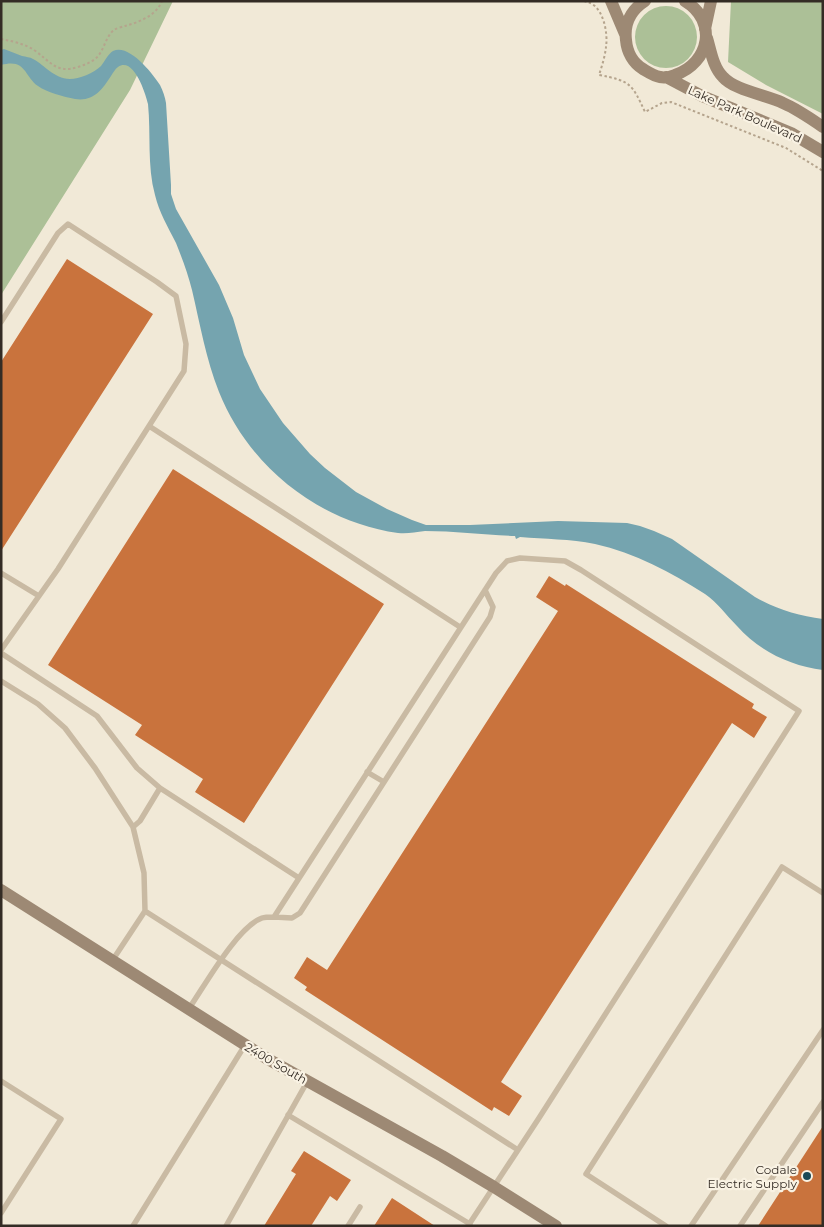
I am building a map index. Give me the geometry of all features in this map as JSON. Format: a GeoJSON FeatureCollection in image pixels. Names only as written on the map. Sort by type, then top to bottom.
{"type":"FeatureCollection","features":[{"type":"Feature","properties":{"kind":"street"},"geometry":{"type":"LineString","coordinates":[[610,1],[625,34]]}},
{"type":"Feature","properties":{"kind":"street"},"geometry":{"type":"LineString","coordinates":[[625,34],[629,18],[645,1]]}},
{"type":"Feature","properties":{"kind":"street","name":"Lake Park Boulevard"},"geometry":{"type":"LineString","coordinates":[[685,1],[697,11],[702,20],[716,65],[720,74],[726,80],[735,86],[785,104],[823,126]]}},
{"type":"Feature","properties":{"kind":"street"},"geometry":{"type":"LineString","coordinates":[[666,77],[680,74],[694,65],[703,52],[711,1]]}},
{"type":"Feature","properties":{"kind":"street","name":"Lake Park Boulevard"},"geometry":{"type":"LineString","coordinates":[[625,34],[626,46],[631,57],[639,66],[659,77],[666,77],[702,96],[791,133],[823,152]]}},
{"type":"Feature","properties":{"kind":"street","name":"2400 South"},"geometry":{"type":"LineString","coordinates":[[1,890],[245,1045],[307,1082],[442,1156],[556,1226]]}},
{"type":"Feature","properties":{"kind":"lane"},"geometry":{"type":"LineString","coordinates":[[1,322],[58,233],[68,224],[176,296],[186,344],[184,371],[58,568],[1,652],[97,716],[137,768],[160,788],[299,878]]}},
{"type":"Feature","properties":{"kind":"lane"},"geometry":{"type":"LineString","coordinates":[[149,426],[460,628]]}},
{"type":"Feature","properties":{"kind":"lane"},"geometry":{"type":"LineString","coordinates":[[274,917],[496,573],[507,562],[520,558],[565,561],[800,711],[469,1225],[288,1115]]}},
{"type":"Feature","properties":{"kind":"lane"},"geometry":{"type":"LineString","coordinates":[[1,573],[39,596]]}},
{"type":"Feature","properties":{"kind":"lane"},"geometry":{"type":"LineString","coordinates":[[188,1010],[237,937],[262,918],[292,918],[300,913],[490,617],[493,607],[485,590]]}},
{"type":"Feature","properties":{"kind":"lane"},"geometry":{"type":"LineString","coordinates":[[1,681],[38,704],[65,728],[95,768],[133,827],[144,873],[145,911],[112,961]]}},
{"type":"Feature","properties":{"kind":"lane"},"geometry":{"type":"LineString","coordinates":[[367,772],[384,782]]}},
{"type":"Feature","properties":{"kind":"lane"},"geometry":{"type":"LineString","coordinates":[[133,827],[140,821],[160,788]]}},
{"type":"Feature","properties":{"kind":"lane"},"geometry":{"type":"LineString","coordinates":[[666,1226],[586,1174],[782,867],[823,893]]}},
{"type":"Feature","properties":{"kind":"lane"},"geometry":{"type":"LineString","coordinates":[[145,911],[518,1150]]}},
{"type":"Feature","properties":{"kind":"lane"},"geometry":{"type":"LineString","coordinates":[[691,1226],[823,1030]]}},
{"type":"Feature","properties":{"kind":"lane"},"geometry":{"type":"LineString","coordinates":[[133,1226],[245,1045]]}},
{"type":"Feature","properties":{"kind":"lane"},"geometry":{"type":"LineString","coordinates":[[1,1081],[61,1119],[1,1213]]}},
{"type":"Feature","properties":{"kind":"lane"},"geometry":{"type":"LineString","coordinates":[[226,1226],[307,1082]]}},
{"type":"Feature","properties":{"kind":"lane"},"geometry":{"type":"LineString","coordinates":[[740,1226],[823,1102]]}},
{"type":"Feature","properties":{"kind":"lane"},"geometry":{"type":"LineString","coordinates":[[348,1226],[360,1207]]}},
{"type":"Feature","properties":{"kind":"path"},"geometry":{"type":"LineString","coordinates":[[1,39],[33,49],[43,58],[62,69],[72,69],[90,63],[98,57],[115,30],[140,21],[152,14],[162,1]]}},
{"type":"Feature","properties":{"kind":"path"},"geometry":{"type":"LineString","coordinates":[[584,1],[592,4],[599,10],[603,20],[607,46],[599,74],[626,82],[631,86],[645,112],[662,103],[671,102],[786,148],[823,171]]}},
{"type":"Feature","properties":{"kind":"green space"},"geometry":{"type":"Polygon","coordinates":[[[1,1],[173,1],[130,90],[1,295],[1,1]]]}},
{"type":"Feature","properties":{"kind":"green space"},"geometry":{"type":"Polygon","coordinates":[[[731,1],[823,1],[823,114],[766,85],[728,62],[731,1]]]}},
{"type":"Feature","properties":{"kind":"green space"},"geometry":{"type":"Polygon","coordinates":[[[666,6],[683,11],[688,15],[692,20],[697,37],[692,54],[688,59],[683,63],[666,68],[649,63],[644,59],[640,54],[635,37],[640,20],[644,15],[649,11],[666,6]]]}},
{"type":"Feature","properties":{"kind":"water"},"geometry":{"type":"Polygon","coordinates":[[[4,49],[32,58],[54,74],[64,78],[74,79],[82,77],[98,69],[111,52],[119,50],[133,55],[152,74],[160,85],[166,103],[171,194],[176,209],[219,285],[233,318],[244,355],[260,389],[283,423],[310,454],[356,492],[387,509],[426,525],[558,521],[627,523],[654,531],[672,539],[755,597],[787,611],[823,619],[823,670],[787,661],[765,650],[746,635],[705,594],[666,571],[610,548],[567,540],[520,537],[516,539],[515,536],[425,531],[398,533],[369,527],[341,517],[290,487],[268,467],[249,444],[232,419],[214,380],[187,272],[155,195],[150,161],[148,104],[138,78],[129,67],[124,65],[116,69],[104,86],[92,97],[87,99],[71,98],[41,88],[33,82],[20,66],[9,63],[1,65],[1,50],[4,49]]]}},
{"type":"Feature","properties":{"kind":"building"},"geometry":{"type":"Polygon","coordinates":[[[67,259],[153,314],[1,551],[1,362],[67,259]]]}},
{"type":"Feature","properties":{"kind":"building"},"geometry":{"type":"Polygon","coordinates":[[[173,469],[384,604],[244,823],[195,792],[203,779],[135,735],[142,725],[48,665],[173,469]]]}},
{"type":"Feature","properties":{"kind":"building"},"geometry":{"type":"Polygon","coordinates":[[[549,576],[565,586],[566,584],[754,704],[752,708],[767,717],[754,738],[732,723],[501,1082],[522,1096],[509,1116],[494,1107],[492,1111],[305,990],[307,987],[294,978],[307,957],[327,970],[558,611],[536,597],[549,576]]]}},
{"type":"Feature","properties":{"kind":"building","name":"Codale Electric Supply"},"geometry":{"type":"Polygon","coordinates":[[[823,1126],[823,1226],[758,1226],[823,1126]]]}},
{"type":"Feature","properties":{"kind":"building"},"geometry":{"type":"Polygon","coordinates":[[[304,1151],[351,1180],[337,1201],[330,1196],[311,1226],[264,1226],[296,1174],[291,1171],[304,1151]]]}},
{"type":"Feature","properties":{"kind":"building"},"geometry":{"type":"Polygon","coordinates":[[[392,1198],[435,1226],[374,1226],[392,1198]]]}},
{"type":"Feature","properties":{"kind":"place","name":"Codale Electric Supply"},"geometry":{"type":"Point","coordinates":[807,1176]}}]}
